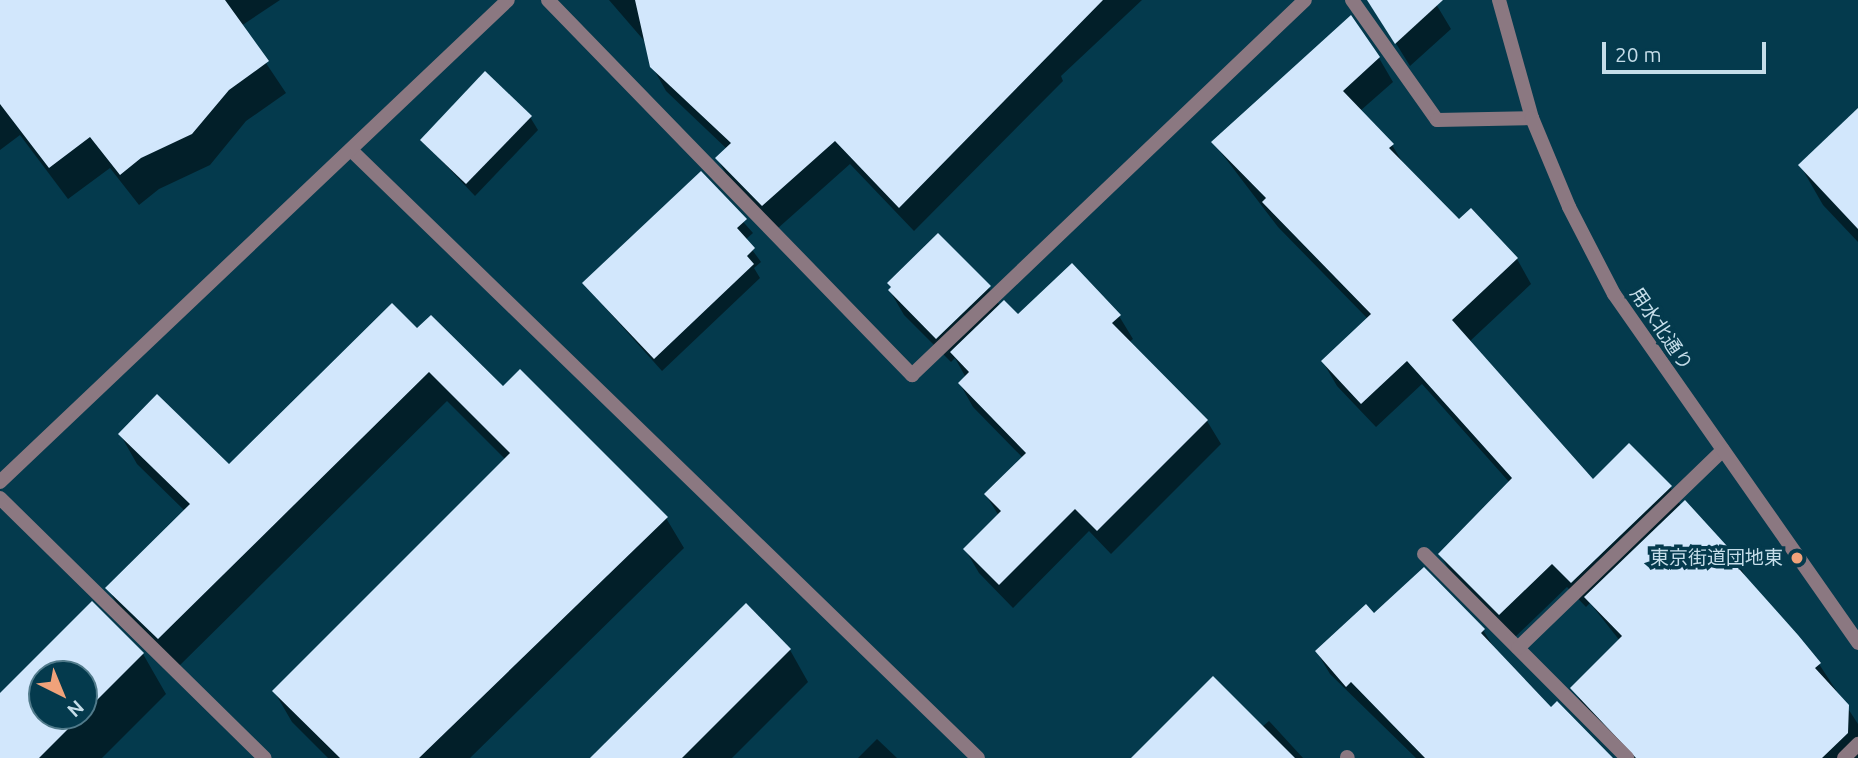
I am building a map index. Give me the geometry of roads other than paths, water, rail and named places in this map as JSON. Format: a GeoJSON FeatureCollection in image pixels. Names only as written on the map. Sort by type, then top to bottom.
{"type":"FeatureCollection","features":[{"type":"Feature","properties":{"kind":"street"},"geometry":{"type":"LineString","coordinates":[[0,482],[509,0]]}},
{"type":"Feature","properties":{"kind":"street"},"geometry":{"type":"LineString","coordinates":[[548,0],[912,375],[1305,0]]}},
{"type":"Feature","properties":{"kind":"street"},"geometry":{"type":"LineString","coordinates":[[1352,0],[1437,120],[1532,118]]}},
{"type":"Feature","properties":{"kind":"street","name":"用水北通り"},"geometry":{"type":"LineString","coordinates":[[1499,0],[1532,118],[1569,207],[1614,294],[1858,643]]}},
{"type":"Feature","properties":{"kind":"street"},"geometry":{"type":"LineString","coordinates":[[352,151],[978,758]]}},
{"type":"Feature","properties":{"kind":"street"},"geometry":{"type":"LineString","coordinates":[[1518,648],[1723,450]]}},
{"type":"Feature","properties":{"kind":"street"},"geometry":{"type":"LineString","coordinates":[[0,498],[265,758]]}},
{"type":"Feature","properties":{"kind":"street"},"geometry":{"type":"LineString","coordinates":[[1424,554],[1627,758]]}},
{"type":"Feature","properties":{"kind":"street"},"geometry":{"type":"LineString","coordinates":[[1844,758],[1858,744]]}},
{"type":"Feature","properties":{"kind":"place","name":"東京街道団地東"},"geometry":{"type":"Point","coordinates":[1797,558]}}]}
